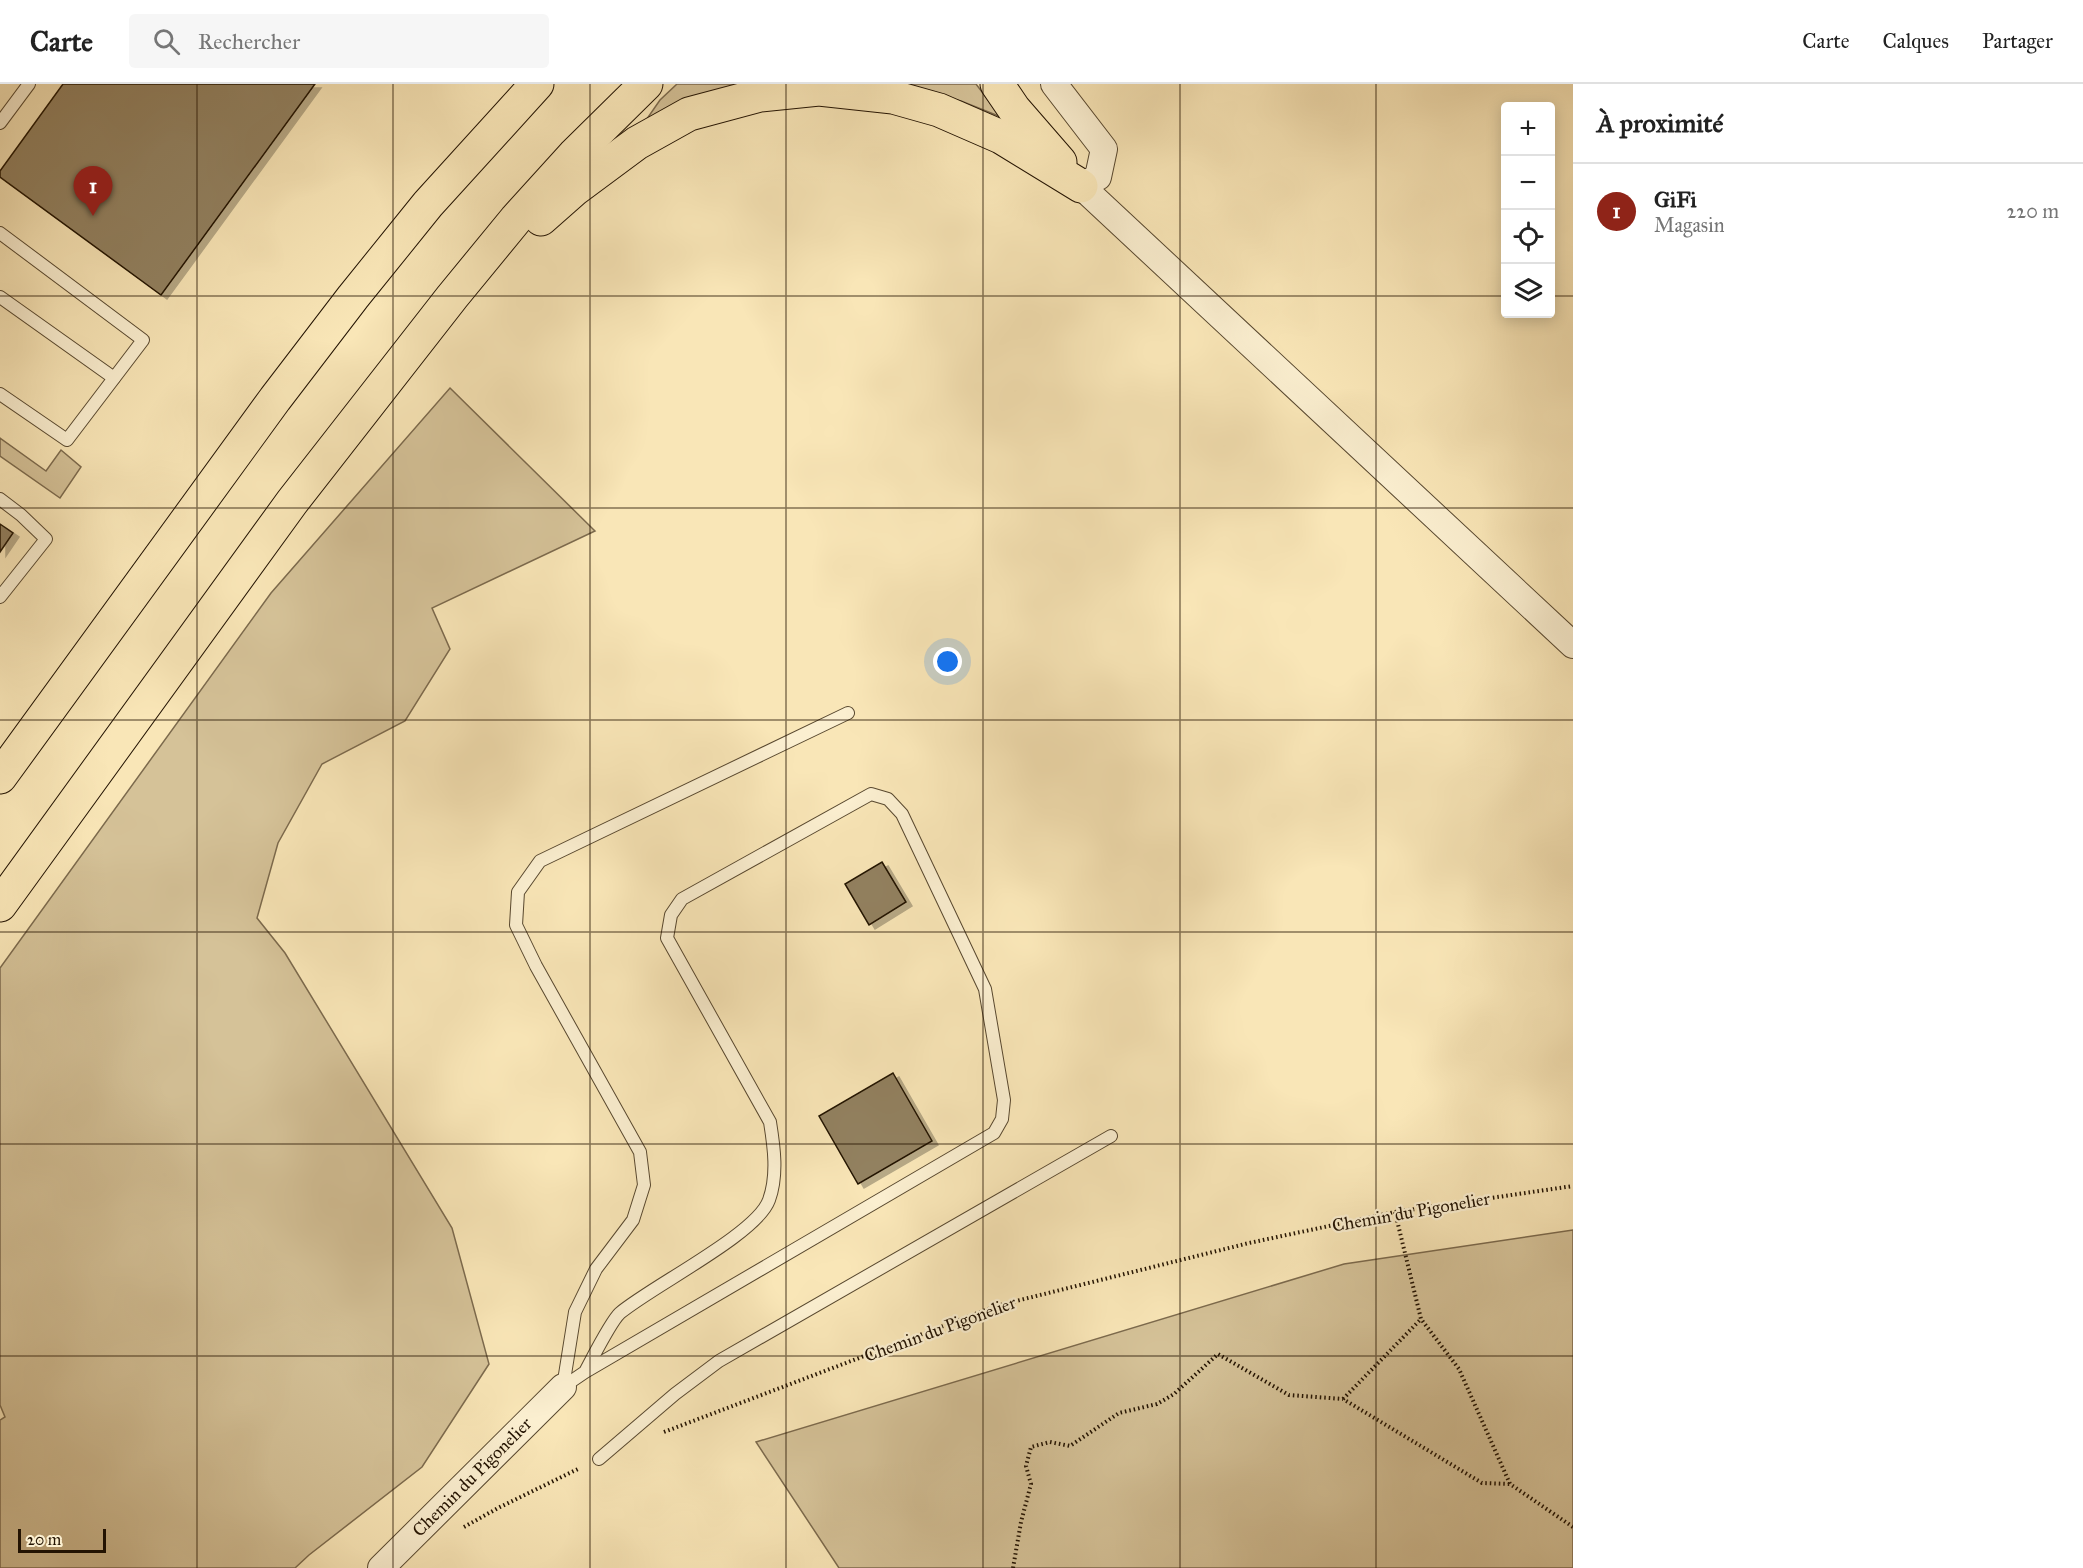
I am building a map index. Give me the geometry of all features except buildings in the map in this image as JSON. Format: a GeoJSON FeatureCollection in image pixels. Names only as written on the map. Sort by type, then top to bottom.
{"type":"FeatureCollection","features":[{"type":"Feature","properties":{"kind":"main road"},"geometry":{"type":"LineString","coordinates":[[0,777],[268,409],[353,297],[428,204],[537,84]]}},
{"type":"Feature","properties":{"kind":"main road"},"geometry":{"type":"LineString","coordinates":[[0,905],[292,502],[452,297],[516,219],[646,84]]}},
{"type":"Feature","properties":{"kind":"main road"},"geometry":{"type":"LineString","coordinates":[[997,84],[1014,109],[1081,186]]}},
{"type":"Feature","properties":{"kind":"main road"},"geometry":{"type":"LineString","coordinates":[[452,297],[575,189],[637,143],[689,114],[760,95],[819,89],[892,97],[939,110],[1001,137],[1081,186]]}},
{"type":"Feature","properties":{"kind":"street"},"geometry":{"type":"LineString","coordinates":[[1054,84],[1104,149],[1098,177],[1081,186],[1573,645]]}},
{"type":"Feature","properties":{"kind":"street","name":"Chemin du Pigonelier"},"geometry":{"type":"LineString","coordinates":[[381,1568],[563,1387]]}},
{"type":"Feature","properties":{"kind":"lane"},"geometry":{"type":"LineString","coordinates":[[0,123],[29,84]]}},
{"type":"Feature","properties":{"kind":"lane"},"geometry":{"type":"LineString","coordinates":[[0,233],[143,340],[67,440],[0,394]]}},
{"type":"Feature","properties":{"kind":"lane"},"geometry":{"type":"LineString","coordinates":[[0,297],[114,378]]}},
{"type":"Feature","properties":{"kind":"lane"},"geometry":{"type":"LineString","coordinates":[[0,499],[46,539],[0,597]]}},
{"type":"Feature","properties":{"kind":"lane"},"geometry":{"type":"LineString","coordinates":[[563,1387],[575,1312],[596,1269],[633,1220],[644,1185],[640,1152],[516,925],[518,892],[540,861],[848,713]]}},
{"type":"Feature","properties":{"kind":"lane"},"geometry":{"type":"LineString","coordinates":[[563,1387],[994,1133],[1002,1119],[1004,1100],[985,989],[902,814],[888,798],[871,794],[682,899],[671,915],[667,938],[770,1122],[775,1148],[769,1201],[753,1223],[618,1314],[585,1372]]}},
{"type":"Feature","properties":{"kind":"lane"},"geometry":{"type":"LineString","coordinates":[[599,1459],[675,1394],[719,1361],[1111,1136]]}},
{"type":"Feature","properties":{"kind":"path","name":"Chemin du Pigonelier"},"geometry":{"type":"LineString","coordinates":[[654,1436],[996,1306],[1249,1243],[1395,1212],[1573,1186]]}},
{"type":"Feature","properties":{"kind":"path"},"geometry":{"type":"LineString","coordinates":[[1395,1212],[1421,1320],[1459,1369],[1510,1484],[1573,1527]]}},
{"type":"Feature","properties":{"kind":"path"},"geometry":{"type":"LineString","coordinates":[[1343,1399],[1421,1320]]}},
{"type":"Feature","properties":{"kind":"path"},"geometry":{"type":"LineString","coordinates":[[1013,1568],[1021,1522],[1031,1484],[1026,1466],[1031,1447],[1050,1442],[1070,1446],[1119,1413],[1157,1404],[1174,1394],[1218,1354],[1289,1395],[1343,1399],[1482,1483],[1510,1484]]}},
{"type":"Feature","properties":{"kind":"path","name":"Chemin du Pigonelier"},"geometry":{"type":"LineString","coordinates":[[460,1529],[599,1459]]}},
{"type":"Feature","properties":{"kind":"shaded area"},"geometry":{"type":"Polygon","coordinates":[[[677,84],[761,84],[644,123],[660,100],[677,84]]]}},
{"type":"Feature","properties":{"kind":"shaded area"},"geometry":{"type":"Polygon","coordinates":[[[890,84],[976,84],[1001,117],[961,101],[890,84]]]}},
{"type":"Feature","properties":{"kind":"shaded area"},"geometry":{"type":"Polygon","coordinates":[[[450,388],[595,531],[432,608],[450,649],[405,721],[322,764],[278,843],[257,918],[285,953],[452,1228],[489,1364],[422,1467],[295,1568],[0,1568],[0,1420],[5,1417],[0,1405],[0,968],[271,593],[450,388]]]}},
{"type":"Feature","properties":{"kind":"shaded area"},"geometry":{"type":"Polygon","coordinates":[[[0,438],[46,471],[61,450],[81,467],[60,498],[0,456],[0,438]]]}},
{"type":"Feature","properties":{"kind":"shaded area"},"geometry":{"type":"Polygon","coordinates":[[[1573,1230],[1573,1568],[839,1568],[756,1442],[1344,1264],[1573,1230]]]}},
{"type":"Feature","properties":{"kind":"place","name":"GiFi"},"geometry":{"type":"Point","coordinates":[93,216]}}]}
